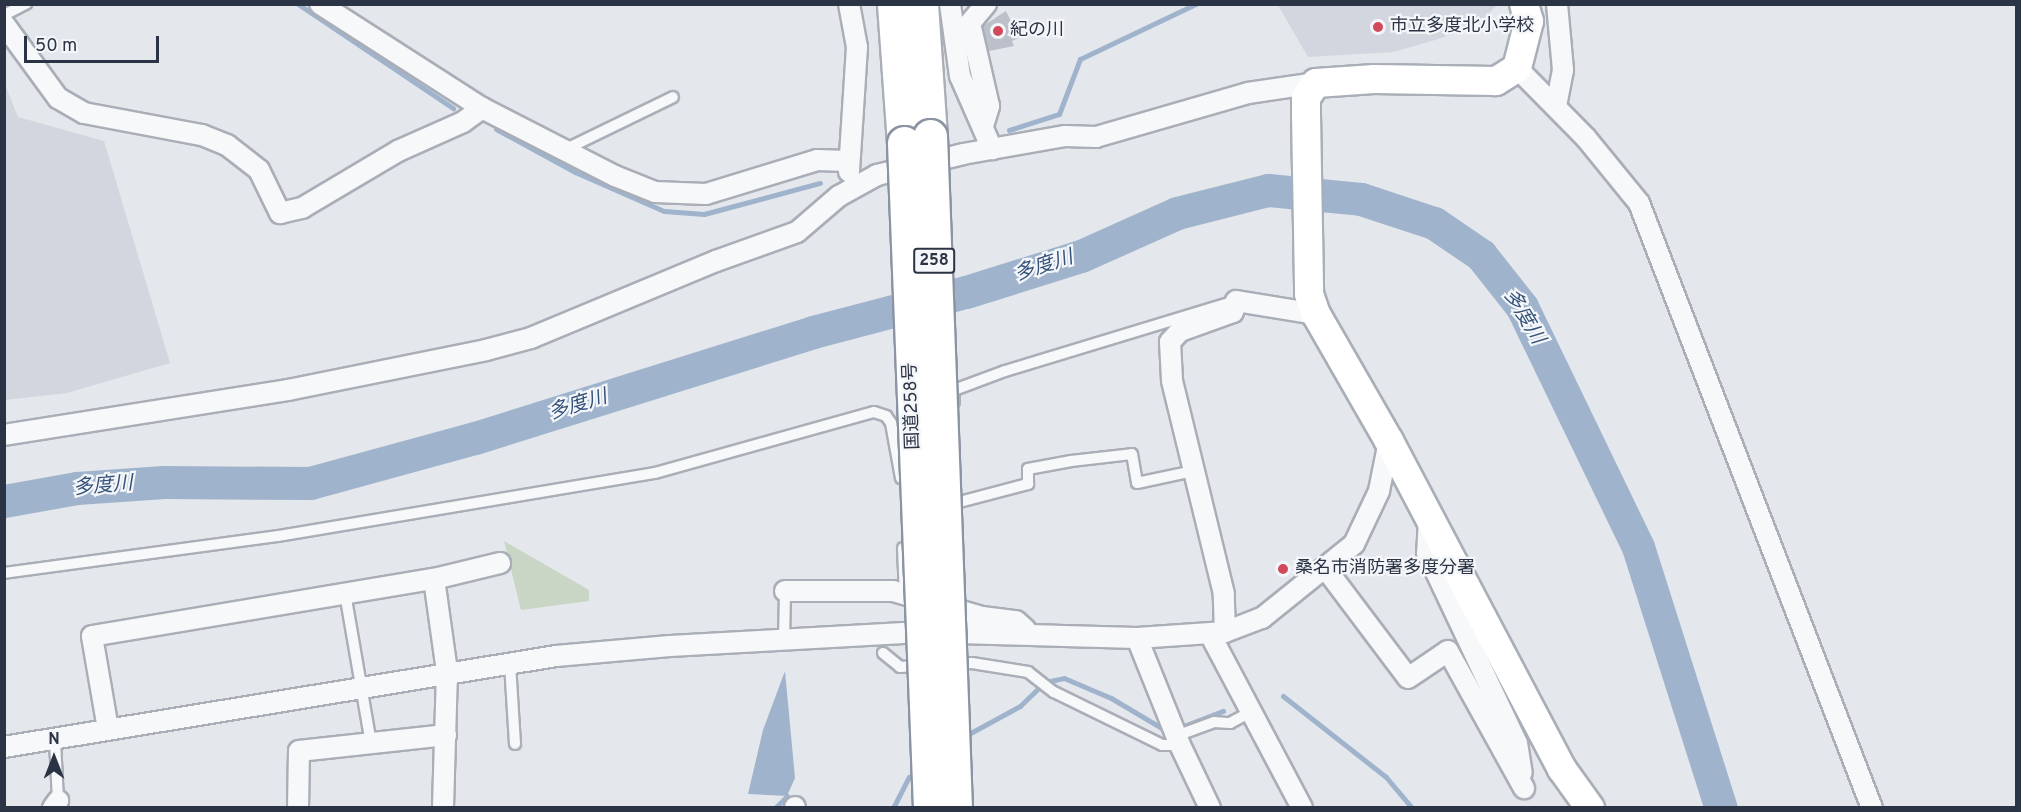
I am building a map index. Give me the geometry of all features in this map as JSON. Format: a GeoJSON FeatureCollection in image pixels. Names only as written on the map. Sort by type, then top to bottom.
{"type":"FeatureCollection","features":[{"type":"Feature","properties":{"kind":"highway","name":"国道258号"},"geometry":{"type":"LineString","coordinates":[[894,4],[917,139]]}},
{"type":"Feature","properties":{"kind":"highway","name":"国道258号"},"geometry":{"type":"LineString","coordinates":[[921,4],[917,139],[934,632],[930,807]]}},
{"type":"Feature","properties":{"kind":"highway","name":"国道258号"},"geometry":{"type":"LineString","coordinates":[[934,632],[955,807]]}},
{"type":"Feature","properties":{"kind":"street"},"geometry":{"type":"LineString","coordinates":[[320,4],[482,108],[615,176],[655,192],[677,195],[723,191],[817,160],[848,161]]}},
{"type":"Feature","properties":{"kind":"street"},"geometry":{"type":"LineString","coordinates":[[849,4],[857,47],[856,111],[848,161],[853,186]]}},
{"type":"Feature","properties":{"kind":"street"},"geometry":{"type":"LineString","coordinates":[[950,4],[960,76],[992,149]]}},
{"type":"Feature","properties":{"kind":"street"},"geometry":{"type":"LineString","coordinates":[[983,126],[988,106],[970,23],[986,4]]}},
{"type":"Feature","properties":{"kind":"street"},"geometry":{"type":"LineString","coordinates":[[4,435],[288,390],[432,364],[531,338],[716,261],[797,232],[853,186],[877,175],[992,149],[1065,136],[1096,137],[1237,95],[1288,84],[1374,79],[1496,81],[1517,68],[1529,21],[1524,4]]}},
{"type":"Feature","properties":{"kind":"street"},"geometry":{"type":"LineString","coordinates":[[1556,106],[1563,70],[1557,4]]}},
{"type":"Feature","properties":{"kind":"street"},"geometry":{"type":"LineString","coordinates":[[4,24],[58,98],[84,113],[202,135],[227,145],[259,170],[280,213],[302,208],[398,151],[463,122],[482,108]]}},
{"type":"Feature","properties":{"kind":"street"},"geometry":{"type":"LineString","coordinates":[[1517,68],[1556,106],[1626,182],[1639,202],[1872,807]]}},
{"type":"Feature","properties":{"kind":"street"},"geometry":{"type":"LineString","coordinates":[[1316,83],[1306,98],[1312,304],[1389,441],[1562,769],[1590,807]]}},
{"type":"Feature","properties":{"kind":"street"},"geometry":{"type":"LineString","coordinates":[[1302,807],[1251,711],[1218,633],[1224,594],[1172,380],[1170,342],[1180,331],[1233,312],[1236,301],[1312,304]]}},
{"type":"Feature","properties":{"kind":"street"},"geometry":{"type":"LineString","coordinates":[[4,747],[55,741],[108,729],[447,672],[670,646],[934,632],[1137,638],[1218,633],[1262,618],[1326,569],[1354,544],[1372,511],[1389,441]]}},
{"type":"Feature","properties":{"kind":"street"},"geometry":{"type":"LineString","coordinates":[[1326,569],[1408,678],[1448,651],[1524,788],[1517,742],[1427,554],[1429,516]]}},
{"type":"Feature","properties":{"kind":"street"},"geometry":{"type":"LineString","coordinates":[[108,729],[92,636],[434,579],[500,563]]}},
{"type":"Feature","properties":{"kind":"street"},"geometry":{"type":"LineString","coordinates":[[434,579],[447,672],[447,735],[443,807]]}},
{"type":"Feature","properties":{"kind":"street"},"geometry":{"type":"LineString","coordinates":[[784,591],[892,591],[982,617],[1016,621],[1031,634]]}},
{"type":"Feature","properties":{"kind":"street"},"geometry":{"type":"LineString","coordinates":[[1137,638],[1178,741],[1210,807]]}},
{"type":"Feature","properties":{"kind":"street"},"geometry":{"type":"LineString","coordinates":[[298,807],[298,751],[447,735]]}},
{"type":"Feature","properties":{"kind":"lane"},"geometry":{"type":"LineString","coordinates":[[4,15],[26,4]]}},
{"type":"Feature","properties":{"kind":"lane"},"geometry":{"type":"LineString","coordinates":[[564,150],[673,97]]}},
{"type":"Feature","properties":{"kind":"lane"},"geometry":{"type":"LineString","coordinates":[[955,412],[954,390],[1125,333],[1236,301]]}},
{"type":"Feature","properties":{"kind":"lane"},"geometry":{"type":"LineString","coordinates":[[4,573],[279,536],[655,473],[874,412],[886,416],[891,423],[901,466],[901,486]]}},
{"type":"Feature","properties":{"kind":"lane"},"geometry":{"type":"LineString","coordinates":[[902,516],[1028,484],[1028,469],[1071,461],[1132,454],[1137,483],[1193,471]]}},
{"type":"Feature","properties":{"kind":"lane"},"geometry":{"type":"LineString","coordinates":[[901,466],[953,465]]}},
{"type":"Feature","properties":{"kind":"lane"},"geometry":{"type":"LineString","coordinates":[[903,539],[905,596]]}},
{"type":"Feature","properties":{"kind":"lane"},"geometry":{"type":"LineString","coordinates":[[784,591],[784,640]]}},
{"type":"Feature","properties":{"kind":"lane"},"geometry":{"type":"LineString","coordinates":[[345,593],[370,743]]}},
{"type":"Feature","properties":{"kind":"lane"},"geometry":{"type":"LineString","coordinates":[[883,653],[900,667],[972,663],[1028,672],[1054,692],[1162,745],[1178,741],[1214,722],[1230,723],[1251,711]]}},
{"type":"Feature","properties":{"kind":"lane"},"geometry":{"type":"LineString","coordinates":[[510,664],[515,744]]}},
{"type":"Feature","properties":{"kind":"lane"},"geometry":{"type":"LineString","coordinates":[[55,741],[56,804]]}},
{"type":"Feature","properties":{"kind":"shaded area","name":"市立多度北小学校"},"geometry":{"type":"Polygon","coordinates":[[[1497,4],[1484,18],[1445,37],[1394,52],[1308,57],[1278,5],[1497,4]]]}},
{"type":"Feature","properties":{"kind":"shaded area"},"geometry":{"type":"Polygon","coordinates":[[[4,82],[18,117],[104,141],[170,363],[67,393],[5,400],[4,82]]]}},
{"type":"Feature","properties":{"kind":"green space"},"geometry":{"type":"Polygon","coordinates":[[[504,541],[589,590],[589,601],[521,610],[504,541]]]}},
{"type":"Feature","properties":{"kind":"water"},"geometry":{"type":"Polygon","coordinates":[[[785,671],[795,778],[787,796],[748,794],[763,730],[785,671]]]}},
{"type":"Feature","properties":{"kind":"building","name":"紀の川"},"geometry":{"type":"Polygon","coordinates":[[[1006,11],[1019,38],[1012,41],[1014,46],[989,51],[983,26],[1006,11]]]}},
{"type":"Feature","properties":{"kind":"waterway"},"geometry":{"type":"LineString","coordinates":[[298,4],[453,108]]}},
{"type":"Feature","properties":{"kind":"waterway"},"geometry":{"type":"LineString","coordinates":[[1009,130],[1059,114],[1080,59],[1196,4]]}},
{"type":"Feature","properties":{"kind":"waterway"},"geometry":{"type":"LineString","coordinates":[[496,129],[575,172],[664,211],[704,214],[820,183]]}},
{"type":"Feature","properties":{"kind":"waterway","name":"多度川"},"geometry":{"type":"LineString","coordinates":[[4,501],[77,488],[164,482],[310,483],[475,438],[813,332],[966,292],[1081,256],[1177,213],[1268,190],[1361,199],[1434,223],[1481,255],[1522,307],[1638,547],[1721,808]]}},
{"type":"Feature","properties":{"kind":"waterway"},"geometry":{"type":"LineString","coordinates":[[1050,681],[1064,678],[1111,698],[1165,730]]}},
{"type":"Feature","properties":{"kind":"waterway"},"geometry":{"type":"LineString","coordinates":[[965,736],[1020,706],[1040,687]]}},
{"type":"Feature","properties":{"kind":"waterway"},"geometry":{"type":"LineString","coordinates":[[1283,696],[1386,777],[1412,808]]}},
{"type":"Feature","properties":{"kind":"waterway"},"geometry":{"type":"LineString","coordinates":[[1181,727],[1223,711]]}},
{"type":"Feature","properties":{"kind":"waterway"},"geometry":{"type":"LineString","coordinates":[[893,808],[909,777]]}},
{"type":"Feature","properties":{"kind":"waterway"},"geometry":{"type":"LineString","coordinates":[[775,808],[787,796]]}},
{"type":"Feature","properties":{"kind":"place","name":"市立多度北小学校"},"geometry":{"type":"Point","coordinates":[1378,27]}},
{"type":"Feature","properties":{"kind":"place","name":"紀の川"},"geometry":{"type":"Point","coordinates":[998,31]}},
{"type":"Feature","properties":{"kind":"place","name":"桑名市消防署多度分署"},"geometry":{"type":"Point","coordinates":[1283,569]}}]}
